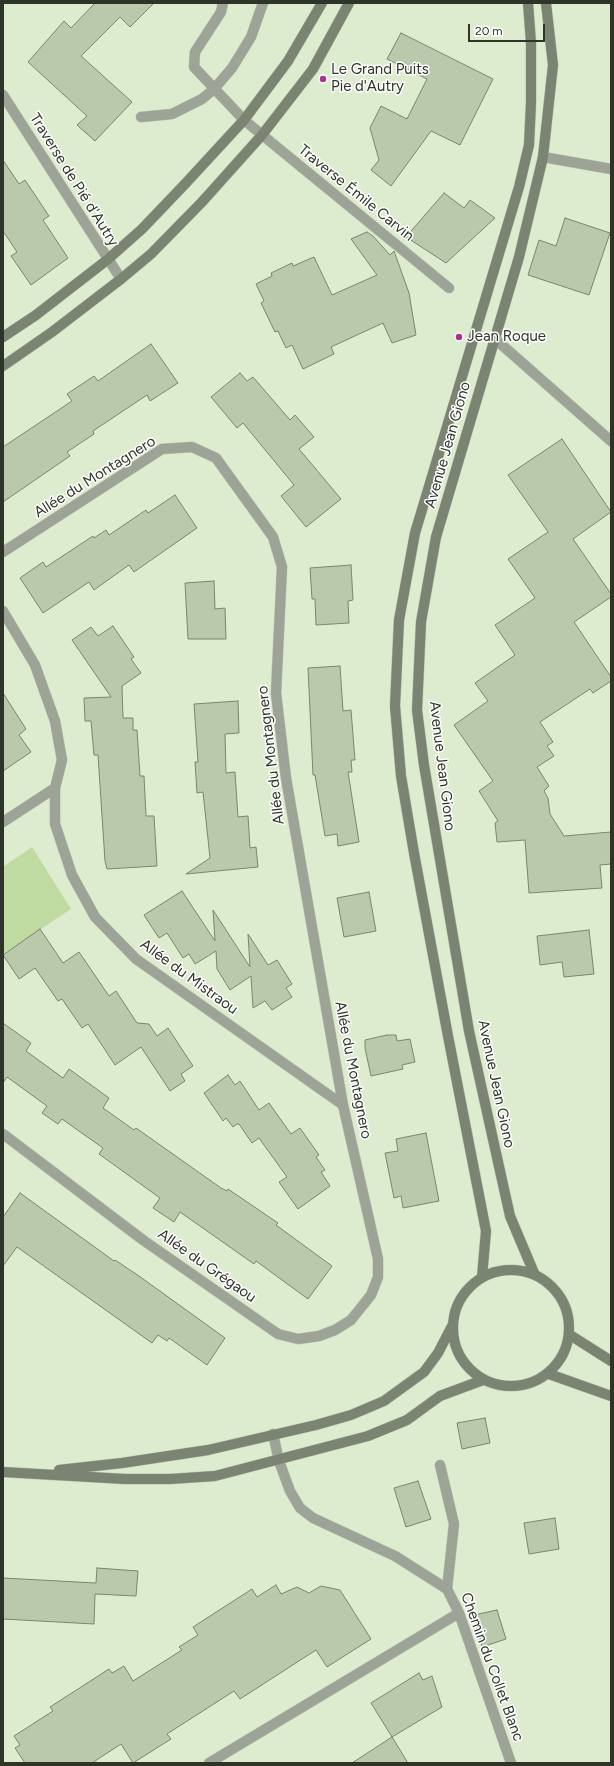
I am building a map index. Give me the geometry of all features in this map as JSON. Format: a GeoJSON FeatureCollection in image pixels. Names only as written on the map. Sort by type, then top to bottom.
{"type":"FeatureCollection","features":[{"type":"Feature","properties":{"kind":"street","name":"Traverse Émile Carvin"},"geometry":{"type":"LineString","coordinates":[[223,3],[221,12],[195,52],[194,67],[244,120],[262,136],[449,288]]}},
{"type":"Feature","properties":{"kind":"street"},"geometry":{"type":"LineString","coordinates":[[141,117],[172,114],[202,99],[214,89],[232,68],[251,37],[263,3]]}},
{"type":"Feature","properties":{"kind":"street"},"geometry":{"type":"LineString","coordinates":[[3,337],[36,315],[107,260],[142,229],[244,120],[288,61],[322,3]]}},
{"type":"Feature","properties":{"kind":"street"},"geometry":{"type":"LineString","coordinates":[[3,366],[52,332],[121,279],[151,254],[197,208],[262,136],[313,70],[349,3]]}},
{"type":"Feature","properties":{"kind":"street","name":"Avenue Jean Giono"},"geometry":{"type":"LineString","coordinates":[[482,1277],[486,1231],[414,854],[401,776],[395,706],[399,620],[415,533],[519,187],[529,145],[531,43],[528,3]]}},
{"type":"Feature","properties":{"kind":"street","name":"Avenue Jean Giono"},"geometry":{"type":"LineString","coordinates":[[534,1274],[510,1216],[469,1031],[425,773],[417,710],[421,622],[436,537],[519,257],[543,157],[553,65],[546,3]]}},
{"type":"Feature","properties":{"kind":"street","name":"Traverse de Pié d'Autry"},"geometry":{"type":"LineString","coordinates":[[3,95],[107,260],[121,279]]}},
{"type":"Feature","properties":{"kind":"street"},"geometry":{"type":"LineString","coordinates":[[543,157],[611,169]]}},
{"type":"Feature","properties":{"kind":"street"},"geometry":{"type":"LineString","coordinates":[[494,338],[611,441]]}},
{"type":"Feature","properties":{"kind":"street","name":"Allée du Montagnero"},"geometry":{"type":"LineString","coordinates":[[3,552],[162,449],[192,447],[216,458],[273,537],[282,567],[276,693],[286,778],[342,1105],[378,1259]]}},
{"type":"Feature","properties":{"kind":"street","name":"Allée du Mistraou"},"geometry":{"type":"LineString","coordinates":[[3,611],[35,665],[55,721],[62,760],[55,788],[55,824],[72,875],[95,917],[136,959],[342,1105]]}},
{"type":"Feature","properties":{"kind":"street"},"geometry":{"type":"LineString","coordinates":[[3,822],[55,788]]}},
{"type":"Feature","properties":{"kind":"street","name":"Allée du Grégaou"},"geometry":{"type":"LineString","coordinates":[[3,1134],[143,1240],[278,1334],[298,1339],[319,1336],[335,1330],[351,1320],[371,1295],[378,1277],[378,1259]]}},
{"type":"Feature","properties":{"kind":"street"},"geometry":{"type":"LineString","coordinates":[[27,1473],[122,1463],[200,1451],[351,1415],[384,1401],[424,1372],[438,1353],[452,1326],[456,1307],[466,1290],[482,1277],[499,1270],[517,1269],[534,1274],[551,1284],[563,1298],[570,1316],[570,1336],[563,1357],[548,1374],[528,1384],[505,1386],[483,1380],[466,1366],[456,1347],[452,1326]]}},
{"type":"Feature","properties":{"kind":"street"},"geometry":{"type":"LineString","coordinates":[[570,1336],[611,1361]]}},
{"type":"Feature","properties":{"kind":"street"},"geometry":{"type":"LineString","coordinates":[[548,1374],[611,1396]]}},
{"type":"Feature","properties":{"kind":"street"},"geometry":{"type":"LineString","coordinates":[[3,1472],[125,1479],[170,1479],[215,1476],[279,1461],[368,1436],[407,1420],[440,1396],[483,1380]]}},
{"type":"Feature","properties":{"kind":"street","name":"Chemin du Collet Blanc"},"geometry":{"type":"LineString","coordinates":[[273,1434],[279,1461],[290,1491],[300,1508],[313,1518],[395,1556],[447,1589],[459,1612],[511,1763]]}},
{"type":"Feature","properties":{"kind":"street"},"geometry":{"type":"LineString","coordinates":[[440,1465],[454,1524],[447,1589]]}},
{"type":"Feature","properties":{"kind":"street"},"geometry":{"type":"LineString","coordinates":[[209,1763],[459,1612]]}},
{"type":"Feature","properties":{"kind":"green space"},"geometry":{"type":"Polygon","coordinates":[[[32,847],[71,909],[3,954],[3,867],[32,847]]]}},
{"type":"Feature","properties":{"kind":"building"},"geometry":{"type":"Polygon","coordinates":[[[95,3],[154,3],[130,27],[120,17],[81,56],[132,102],[95,141],[77,125],[87,116],[28,62],[64,21],[71,28],[95,3]]]}},
{"type":"Feature","properties":{"kind":"building"},"geometry":{"type":"Polygon","coordinates":[[[401,33],[493,79],[460,145],[431,131],[391,186],[371,170],[379,160],[370,128],[381,106],[407,119],[427,79],[387,59],[401,33]]]}},
{"type":"Feature","properties":{"kind":"building"},"geometry":{"type":"Polygon","coordinates":[[[3,160],[19,184],[25,180],[49,216],[43,220],[68,258],[31,285],[11,256],[17,252],[3,231],[3,160]]]}},
{"type":"Feature","properties":{"kind":"building"},"geometry":{"type":"Polygon","coordinates":[[[444,193],[464,208],[470,200],[495,218],[446,263],[406,237],[444,193]]]}},
{"type":"Feature","properties":{"kind":"building"},"geometry":{"type":"Polygon","coordinates":[[[565,218],[610,233],[589,295],[528,275],[539,240],[556,246],[565,218]]]}},
{"type":"Feature","properties":{"kind":"building"},"geometry":{"type":"Polygon","coordinates":[[[367,232],[373,236],[390,255],[394,251],[409,293],[416,335],[392,343],[383,323],[331,347],[334,354],[303,369],[292,345],[286,348],[278,331],[275,332],[261,303],[264,301],[256,284],[272,276],[271,273],[292,263],[293,266],[314,257],[332,295],[377,275],[351,239],[367,232]]]}},
{"type":"Feature","properties":{"kind":"building"},"geometry":{"type":"Polygon","coordinates":[[[151,344],[178,383],[150,401],[147,395],[93,431],[94,434],[67,452],[70,456],[3,502],[3,447],[72,401],[67,394],[94,376],[98,381],[151,344]]]}},
{"type":"Feature","properties":{"kind":"building"},"geometry":{"type":"Polygon","coordinates":[[[240,373],[247,381],[253,377],[290,420],[295,415],[314,437],[299,449],[341,499],[306,527],[281,496],[294,485],[243,423],[237,428],[211,397],[240,373]]]}},
{"type":"Feature","properties":{"kind":"building"},"geometry":{"type":"Polygon","coordinates":[[[562,439],[611,512],[573,539],[611,594],[611,597],[574,622],[611,677],[611,681],[593,693],[590,689],[540,722],[553,742],[547,746],[554,756],[537,767],[549,786],[544,791],[548,798],[550,814],[564,836],[611,832],[611,864],[600,865],[602,888],[529,893],[525,840],[497,842],[495,823],[498,821],[479,791],[493,781],[454,725],[488,701],[475,683],[515,655],[495,625],[535,598],[508,559],[548,532],[508,475],[562,439]]]}},
{"type":"Feature","properties":{"kind":"building"},"geometry":{"type":"Polygon","coordinates":[[[175,495],[197,528],[134,572],[129,565],[94,590],[89,582],[43,613],[20,578],[43,562],[46,567],[93,536],[94,538],[106,530],[109,535],[146,510],[148,513],[175,495]]]}},
{"type":"Feature","properties":{"kind":"building"},"geometry":{"type":"Polygon","coordinates":[[[351,565],[353,600],[348,601],[349,623],[316,625],[315,599],[312,599],[310,568],[351,565]]]}},
{"type":"Feature","properties":{"kind":"building"},"geometry":{"type":"Polygon","coordinates":[[[214,581],[215,609],[225,608],[226,639],[188,639],[185,583],[214,581]]]}},
{"type":"Feature","properties":{"kind":"building"},"geometry":{"type":"Polygon","coordinates":[[[113,626],[134,657],[131,659],[141,673],[122,686],[123,718],[133,718],[133,730],[137,730],[140,776],[144,776],[146,816],[154,816],[157,866],[107,869],[105,861],[98,755],[94,755],[91,721],[85,721],[84,698],[111,697],[72,640],[91,627],[98,636],[113,626]]]}},
{"type":"Feature","properties":{"kind":"building"},"geometry":{"type":"Polygon","coordinates":[[[340,666],[343,711],[351,710],[355,760],[351,760],[352,772],[348,772],[359,842],[338,846],[337,834],[325,836],[315,775],[313,775],[308,668],[340,666]]]}},
{"type":"Feature","properties":{"kind":"building"},"geometry":{"type":"Polygon","coordinates":[[[3,693],[26,729],[19,735],[31,752],[3,771],[3,693]]]}},
{"type":"Feature","properties":{"kind":"building"},"geometry":{"type":"Polygon","coordinates":[[[238,701],[239,733],[225,734],[226,773],[235,772],[238,817],[248,816],[250,848],[256,847],[258,867],[186,874],[210,858],[203,792],[197,793],[195,762],[198,762],[194,704],[238,701]]]}},
{"type":"Feature","properties":{"kind":"building"},"geometry":{"type":"Polygon","coordinates":[[[182,891],[215,941],[213,910],[250,967],[248,934],[268,965],[277,960],[292,984],[286,988],[292,997],[272,1010],[265,1001],[253,1008],[251,976],[230,990],[217,969],[216,951],[195,964],[189,954],[183,958],[167,933],[159,938],[144,915],[182,891]]]}},
{"type":"Feature","properties":{"kind":"building"},"geometry":{"type":"Polygon","coordinates":[[[369,892],[376,931],[344,937],[337,898],[369,892]]]}},
{"type":"Feature","properties":{"kind":"building"},"geometry":{"type":"Polygon","coordinates":[[[40,929],[63,963],[79,952],[109,996],[116,991],[137,1023],[149,1024],[157,1036],[168,1028],[193,1066],[181,1074],[185,1081],[170,1091],[141,1047],[115,1065],[88,1024],[82,1028],[62,999],[58,1001],[35,968],[19,979],[3,955],[40,929]]]}},
{"type":"Feature","properties":{"kind":"building"},"geometry":{"type":"Polygon","coordinates":[[[589,930],[594,974],[564,977],[562,962],[540,965],[537,936],[589,930]]]}},
{"type":"Feature","properties":{"kind":"building"},"geometry":{"type":"Polygon","coordinates":[[[3,1023],[31,1043],[26,1051],[63,1078],[69,1069],[109,1098],[103,1108],[134,1130],[136,1128],[221,1188],[227,1191],[228,1189],[278,1223],[276,1225],[332,1266],[308,1299],[256,1261],[254,1264],[180,1212],[174,1222],[153,1208],[160,1198],[99,1154],[103,1148],[62,1119],[58,1124],[42,1113],[47,1106],[7,1077],[3,1083],[3,1023]]]}},
{"type":"Feature","properties":{"kind":"building"},"geometry":{"type":"Polygon","coordinates":[[[387,1035],[396,1035],[397,1041],[410,1039],[415,1062],[402,1065],[403,1069],[371,1076],[365,1048],[365,1040],[387,1035]]]}},
{"type":"Feature","properties":{"kind":"building"},"geometry":{"type":"Polygon","coordinates":[[[228,1075],[235,1085],[240,1081],[259,1110],[269,1103],[291,1134],[300,1128],[319,1155],[316,1157],[325,1170],[321,1172],[330,1186],[298,1209],[279,1182],[287,1177],[259,1138],[252,1143],[239,1124],[233,1127],[226,1118],[223,1121],[204,1093],[228,1075]]]}},
{"type":"Feature","properties":{"kind":"building"},"geometry":{"type":"Polygon","coordinates":[[[426,1133],[439,1201],[403,1208],[401,1196],[394,1198],[385,1153],[398,1151],[396,1139],[426,1133]]]}},
{"type":"Feature","properties":{"kind":"building"},"geometry":{"type":"Polygon","coordinates":[[[20,1193],[114,1261],[115,1260],[139,1276],[225,1338],[207,1365],[169,1338],[167,1341],[158,1335],[152,1343],[17,1247],[3,1266],[3,1217],[20,1193]]]}},
{"type":"Feature","properties":{"kind":"building"},"geometry":{"type":"Polygon","coordinates":[[[485,1418],[490,1443],[462,1449],[457,1423],[485,1418]]]}},
{"type":"Feature","properties":{"kind":"building"},"geometry":{"type":"Polygon","coordinates":[[[418,1481],[431,1519],[406,1527],[394,1488],[418,1481]]]}},
{"type":"Feature","properties":{"kind":"building"},"geometry":{"type":"Polygon","coordinates":[[[555,1518],[559,1549],[529,1554],[524,1523],[555,1518]]]}},
{"type":"Feature","properties":{"kind":"building"},"geometry":{"type":"Polygon","coordinates":[[[97,1568],[138,1571],[136,1596],[95,1594],[94,1624],[3,1619],[3,1578],[96,1583],[97,1568]]]}},
{"type":"Feature","properties":{"kind":"building"},"geometry":{"type":"Polygon","coordinates":[[[276,1585],[281,1594],[297,1587],[309,1593],[321,1586],[340,1590],[371,1639],[327,1667],[316,1650],[240,1699],[234,1691],[167,1734],[171,1739],[133,1763],[121,1744],[92,1763],[25,1763],[15,1748],[20,1745],[14,1736],[53,1711],[50,1707],[109,1669],[112,1673],[124,1666],[133,1681],[182,1650],[179,1647],[198,1635],[193,1627],[252,1589],[257,1597],[276,1585]]]}},
{"type":"Feature","properties":{"kind":"building"},"geometry":{"type":"Polygon","coordinates":[[[497,1610],[506,1639],[482,1647],[474,1615],[497,1610]]]}},
{"type":"Feature","properties":{"kind":"building"},"geometry":{"type":"Polygon","coordinates":[[[419,1673],[423,1680],[432,1676],[442,1707],[392,1737],[371,1703],[419,1673]]]}},
{"type":"Feature","properties":{"kind":"building"},"geometry":{"type":"Polygon","coordinates":[[[392,1737],[408,1763],[352,1763],[392,1737]]]}},
{"type":"Feature","properties":{"kind":"place","name":"Le Grand Puits Pie d'Autry"},"geometry":{"type":"Point","coordinates":[323,79]}},
{"type":"Feature","properties":{"kind":"place","name":"Jean Roque"},"geometry":{"type":"Point","coordinates":[459,337]}}]}
